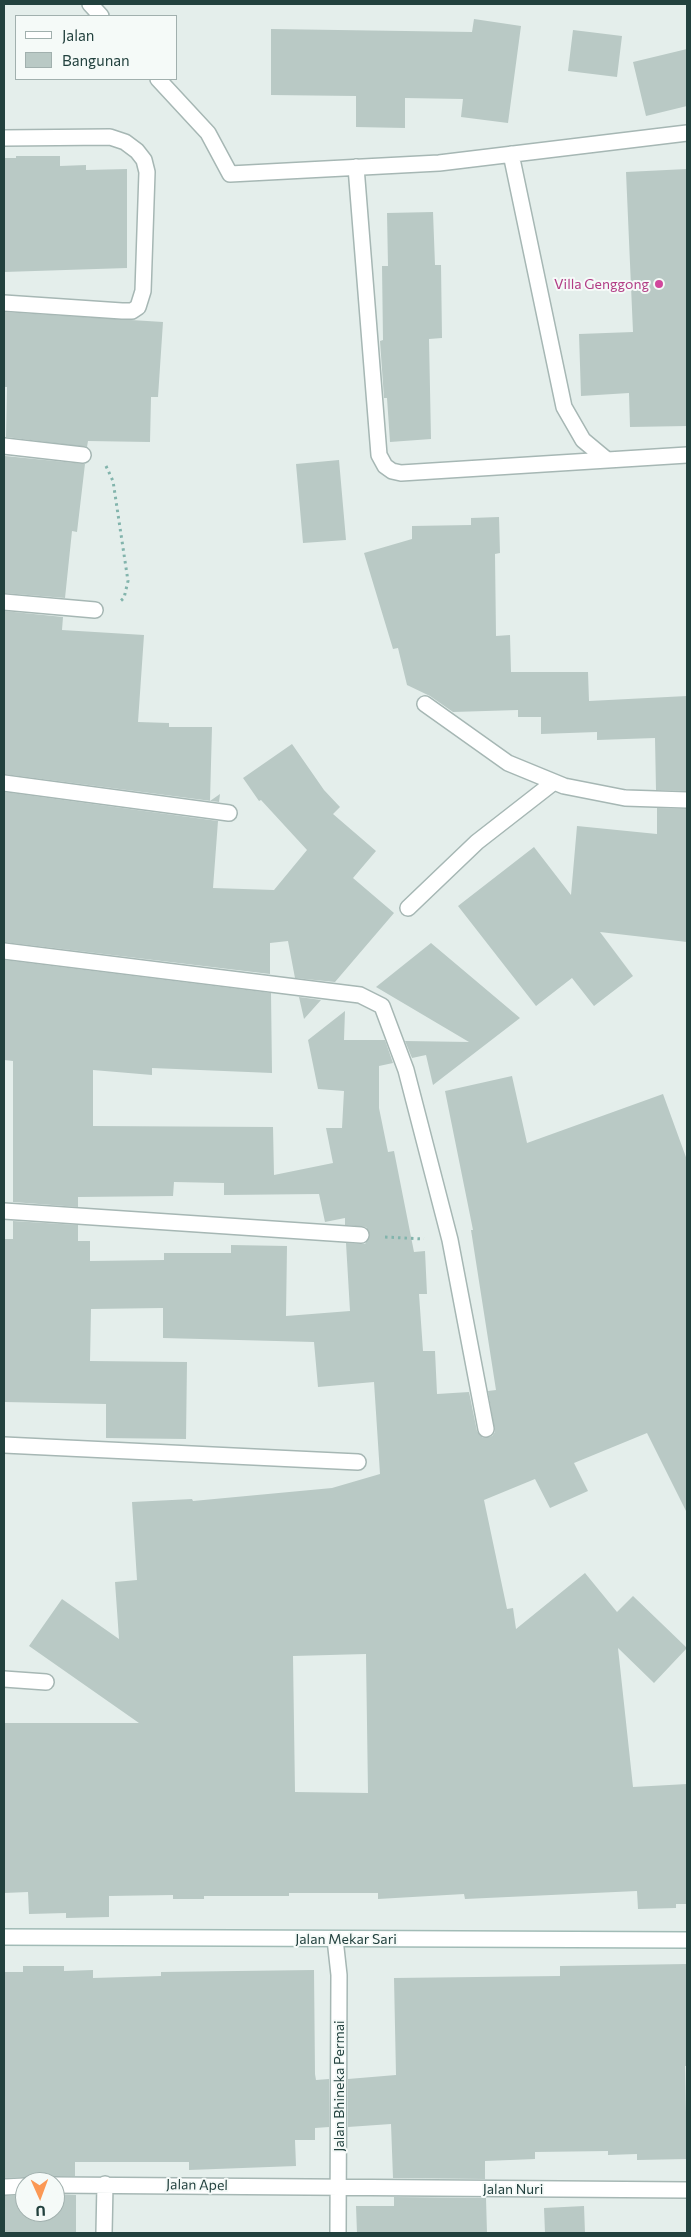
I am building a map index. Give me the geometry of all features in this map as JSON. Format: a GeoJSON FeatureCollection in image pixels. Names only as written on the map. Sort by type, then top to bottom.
{"type":"FeatureCollection","features":[{"type":"Feature","properties":{"kind":"street"},"geometry":{"type":"LineString","coordinates":[[90,4],[100,15]]}},
{"type":"Feature","properties":{"kind":"street"},"geometry":{"type":"LineString","coordinates":[[159,80],[208,133],[230,174],[438,163],[687,133]]}},
{"type":"Feature","properties":{"kind":"street"},"geometry":{"type":"LineString","coordinates":[[4,138],[110,137],[125,142],[137,151],[144,160],[147,172],[144,291],[138,307],[132,311],[122,311],[4,304]]}},
{"type":"Feature","properties":{"kind":"street"},"geometry":{"type":"LineString","coordinates":[[511,154],[564,407],[583,440],[607,460]]}},
{"type":"Feature","properties":{"kind":"street"},"geometry":{"type":"LineString","coordinates":[[356,167],[379,455],[385,466],[401,474],[687,456]]}},
{"type":"Feature","properties":{"kind":"street"},"geometry":{"type":"LineString","coordinates":[[4,446],[83,455]]}},
{"type":"Feature","properties":{"kind":"street"},"geometry":{"type":"LineString","coordinates":[[4,602],[95,610]]}},
{"type":"Feature","properties":{"kind":"street"},"geometry":{"type":"LineString","coordinates":[[425,704],[508,763],[564,786],[625,798],[687,800]]}},
{"type":"Feature","properties":{"kind":"street"},"geometry":{"type":"LineString","coordinates":[[408,908],[477,842],[554,782]]}},
{"type":"Feature","properties":{"kind":"street"},"geometry":{"type":"LineString","coordinates":[[4,783],[229,813]]}},
{"type":"Feature","properties":{"kind":"street"},"geometry":{"type":"LineString","coordinates":[[4,951],[360,995],[382,1006],[406,1070],[450,1240],[486,1430]]}},
{"type":"Feature","properties":{"kind":"street"},"geometry":{"type":"LineString","coordinates":[[4,1211],[361,1235]]}},
{"type":"Feature","properties":{"kind":"street"},"geometry":{"type":"LineString","coordinates":[[4,1445],[358,1462]]}},
{"type":"Feature","properties":{"kind":"street"},"geometry":{"type":"LineString","coordinates":[[4,1680],[46,1682]]}},
{"type":"Feature","properties":{"kind":"street","name":"Jalan Mekar Sari"},"geometry":{"type":"LineString","coordinates":[[4,1937],[687,1940]]}},
{"type":"Feature","properties":{"kind":"street","name":"Jalan Bhineka Permai"},"geometry":{"type":"LineString","coordinates":[[335,1939],[339,1975],[338,2233]]}},
{"type":"Feature","properties":{"kind":"street"},"geometry":{"type":"LineString","coordinates":[[104,2233],[105,2184]]}},
{"type":"Feature","properties":{"kind":"street","name":"Jalan Apel"},"geometry":{"type":"LineString","coordinates":[[65,2185],[338,2187]]}},
{"type":"Feature","properties":{"kind":"street","name":"Jalan Nuri"},"geometry":{"type":"LineString","coordinates":[[338,2187],[687,2190]]}},
{"type":"Feature","properties":{"kind":"path"},"geometry":{"type":"LineString","coordinates":[[83,455],[99,459],[109,468],[114,481],[128,581],[124,598],[112,608],[95,610]]}},
{"type":"Feature","properties":{"kind":"path"},"geometry":{"type":"LineString","coordinates":[[361,1235],[450,1240]]}},
{"type":"Feature","properties":{"kind":"building"},"geometry":{"type":"Polygon","coordinates":[[[474,19],[521,26],[508,123],[461,117],[463,99],[405,98],[405,128],[356,127],[356,96],[271,95],[271,29],[472,32],[474,19]]]}},
{"type":"Feature","properties":{"kind":"building"},"geometry":{"type":"Polygon","coordinates":[[[573,30],[622,36],[617,77],[568,71],[573,30]]]}},
{"type":"Feature","properties":{"kind":"building"},"geometry":{"type":"Polygon","coordinates":[[[687,49],[687,106],[646,116],[633,62],[687,49]]]}},
{"type":"Feature","properties":{"kind":"building"},"geometry":{"type":"Polygon","coordinates":[[[16,156],[60,156],[60,166],[86,165],[86,170],[127,169],[127,268],[4,272],[4,158],[16,158],[16,156]]]}},
{"type":"Feature","properties":{"kind":"building","name":"Villa Genggong"},"geometry":{"type":"Polygon","coordinates":[[[687,169],[687,426],[630,427],[629,393],[581,396],[579,334],[633,332],[626,172],[687,169]]]}},
{"type":"Feature","properties":{"kind":"building"},"geometry":{"type":"Polygon","coordinates":[[[433,212],[435,265],[441,265],[442,338],[429,339],[431,439],[390,442],[387,398],[384,398],[380,341],[383,340],[382,266],[388,266],[387,213],[433,212]]]}},
{"type":"Feature","properties":{"kind":"building"},"geometry":{"type":"Polygon","coordinates":[[[4,312],[163,322],[158,397],[151,397],[150,442],[88,441],[87,447],[6,437],[7,387],[4,387],[4,312]]]}},
{"type":"Feature","properties":{"kind":"building"},"geometry":{"type":"Polygon","coordinates":[[[5,456],[85,464],[77,532],[72,531],[65,598],[4,593],[5,456]]]}},
{"type":"Feature","properties":{"kind":"building"},"geometry":{"type":"Polygon","coordinates":[[[339,460],[346,540],[303,543],[296,464],[339,460]]]}},
{"type":"Feature","properties":{"kind":"building"},"geometry":{"type":"Polygon","coordinates":[[[499,517],[500,553],[495,554],[496,636],[510,635],[511,672],[588,672],[589,701],[687,696],[687,791],[656,790],[655,738],[597,740],[597,732],[541,734],[541,717],[518,717],[518,710],[453,712],[430,696],[407,685],[398,648],[393,649],[364,553],[412,539],[412,526],[471,525],[471,518],[499,517]]]}},
{"type":"Feature","properties":{"kind":"building"},"geometry":{"type":"Polygon","coordinates":[[[4,611],[63,617],[62,630],[144,635],[138,722],[169,723],[169,727],[212,727],[210,801],[4,774],[4,611]]]}},
{"type":"Feature","properties":{"kind":"building"},"geometry":{"type":"Polygon","coordinates":[[[292,744],[324,790],[340,807],[333,814],[376,851],[353,878],[394,913],[335,982],[295,978],[288,941],[270,943],[270,974],[4,942],[4,792],[218,821],[213,888],[274,890],[307,850],[261,800],[259,801],[243,778],[292,744]]]}},
{"type":"Feature","properties":{"kind":"building"},"geometry":{"type":"Polygon","coordinates":[[[220,794],[219,802],[210,801],[220,794]]]}},
{"type":"Feature","properties":{"kind":"building"},"geometry":{"type":"Polygon","coordinates":[[[657,808],[687,809],[687,942],[600,932],[633,976],[594,1006],[572,978],[536,1006],[458,906],[534,847],[571,895],[577,826],[657,834],[657,808]]]}},
{"type":"Feature","properties":{"kind":"building"},"geometry":{"type":"Polygon","coordinates":[[[431,943],[520,1018],[433,1085],[426,1055],[412,1058],[405,1041],[469,1042],[376,987],[431,943]]]}},
{"type":"Feature","properties":{"kind":"building"},"geometry":{"type":"Polygon","coordinates":[[[4,960],[271,993],[272,1073],[152,1068],[152,1075],[93,1070],[93,1126],[273,1127],[274,1175],[333,1163],[326,1128],[342,1128],[344,1091],[318,1089],[308,1040],[345,1011],[344,1040],[385,1040],[393,1063],[379,1066],[379,1108],[388,1152],[394,1151],[414,1252],[425,1251],[427,1294],[419,1294],[423,1351],[435,1351],[437,1394],[469,1392],[477,1431],[483,1438],[492,1436],[495,1432],[488,1391],[496,1390],[471,1230],[473,1230],[445,1091],[512,1076],[527,1143],[663,1094],[687,1160],[687,1513],[647,1433],[574,1463],[588,1491],[550,1508],[535,1479],[484,1500],[507,1609],[513,1608],[516,1629],[585,1573],[617,1612],[633,1596],[687,1648],[654,1683],[618,1648],[633,1787],[687,1784],[687,1904],[676,1904],[676,1908],[638,1909],[637,1891],[465,1899],[464,1894],[378,1899],[378,1893],[289,1893],[289,1896],[204,1896],[204,1899],[173,1899],[173,1895],[109,1896],[109,1917],[66,1918],[66,1913],[29,1914],[28,1892],[4,1893],[4,1723],[139,1723],[29,1646],[62,1599],[119,1639],[115,1582],[137,1580],[132,1502],[192,1499],[193,1501],[332,1488],[380,1474],[374,1382],[318,1387],[314,1342],[163,1338],[163,1308],[91,1309],[90,1361],[187,1362],[186,1439],[106,1438],[106,1404],[4,1402],[4,1239],[13,1239],[13,1221],[78,1225],[78,1241],[90,1241],[90,1261],[164,1260],[164,1253],[231,1253],[231,1245],[287,1246],[286,1316],[350,1311],[346,1243],[365,1244],[370,1235],[366,1227],[345,1225],[345,1218],[325,1222],[319,1194],[224,1195],[224,1183],[174,1182],[173,1196],[78,1197],[78,1207],[13,1202],[13,1061],[4,1060],[4,960]],[[366,1654],[293,1656],[295,1792],[368,1793],[366,1654]]]}},
{"type":"Feature","properties":{"kind":"building"},"geometry":{"type":"Polygon","coordinates":[[[299,997],[321,1000],[304,1019],[299,997]]]}},
{"type":"Feature","properties":{"kind":"building"},"geometry":{"type":"Polygon","coordinates":[[[687,1964],[687,2066],[685,2066],[687,2159],[637,2160],[637,2154],[608,2155],[608,2151],[535,2152],[535,2159],[485,2161],[485,2179],[393,2178],[391,2124],[348,2127],[348,2079],[396,2075],[394,1978],[560,1976],[560,1966],[687,1964]]]}},
{"type":"Feature","properties":{"kind":"building"},"geometry":{"type":"Polygon","coordinates":[[[23,1966],[64,1966],[64,1971],[93,1970],[93,1978],[161,1976],[161,1972],[314,1970],[315,2074],[316,2080],[329,2079],[329,2127],[315,2128],[315,2140],[295,2140],[296,2166],[189,2170],[189,2162],[75,2162],[75,2176],[65,2176],[65,2172],[15,2172],[15,2177],[4,2178],[4,1972],[23,1972],[23,1966]]]}},
{"type":"Feature","properties":{"kind":"building"},"geometry":{"type":"Polygon","coordinates":[[[65,2194],[76,2195],[76,2233],[4,2233],[4,2196],[15,2195],[15,2222],[65,2222],[65,2194]]]}},
{"type":"Feature","properties":{"kind":"building"},"geometry":{"type":"Polygon","coordinates":[[[394,2197],[486,2198],[487,2233],[357,2233],[356,2206],[394,2206],[394,2197]]]}},
{"type":"Feature","properties":{"kind":"building"},"geometry":{"type":"Polygon","coordinates":[[[584,2206],[585,2233],[545,2233],[544,2208],[584,2206]]]}},
{"type":"Feature","properties":{"kind":"place","name":"Villa Genggong"},"geometry":{"type":"Point","coordinates":[659,284]}}]}
